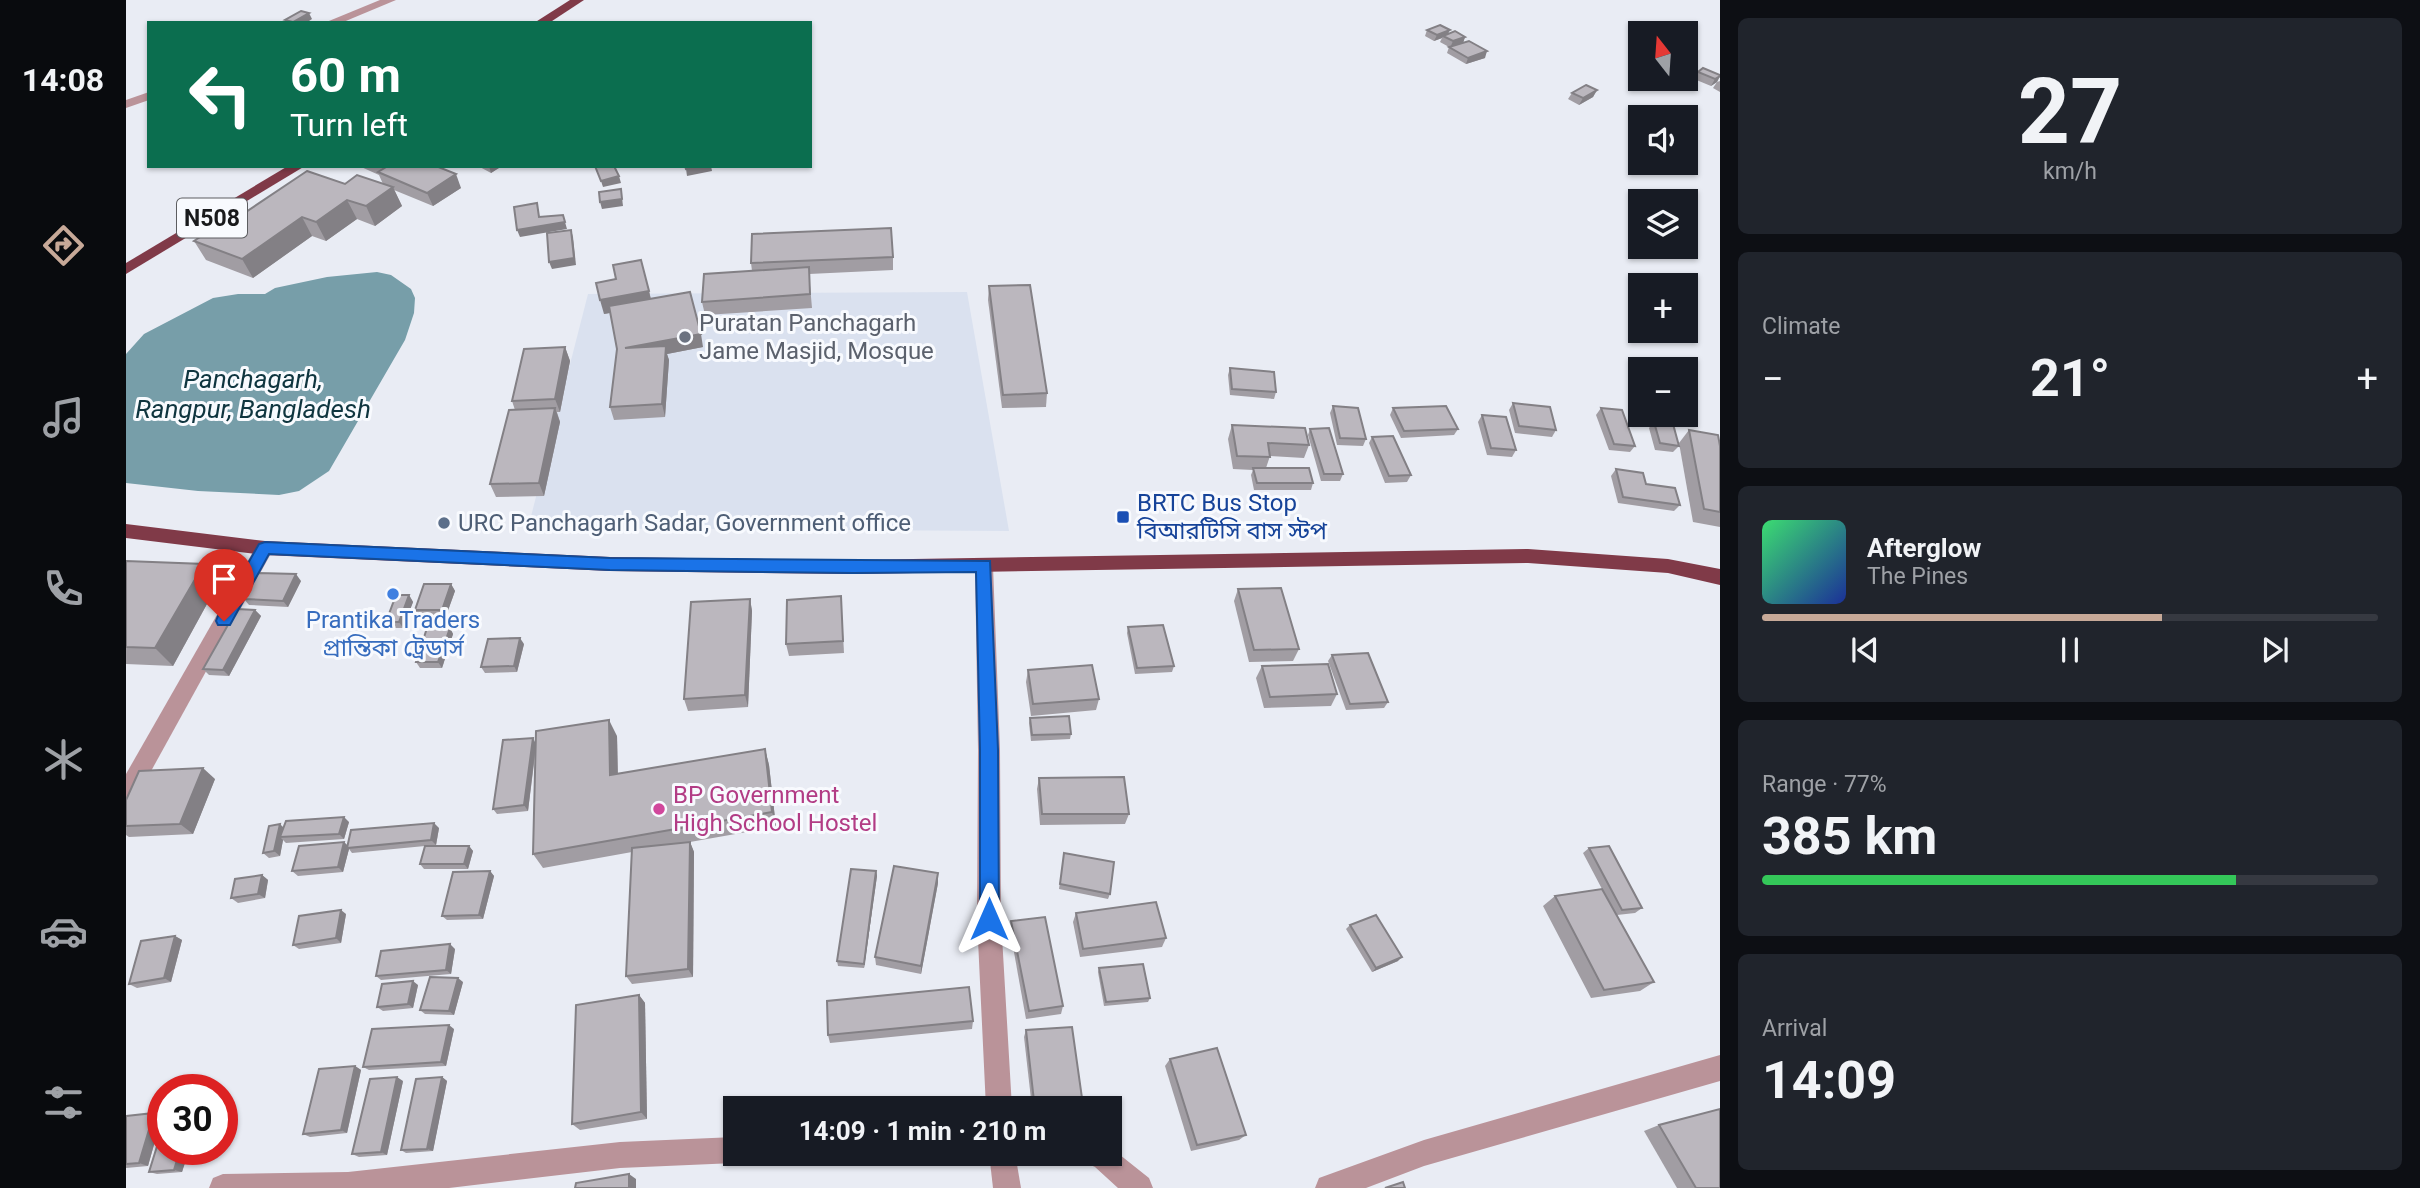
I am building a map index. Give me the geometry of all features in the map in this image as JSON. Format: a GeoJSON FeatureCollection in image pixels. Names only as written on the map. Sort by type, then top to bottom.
{"type":"FeatureCollection","features":[{"type":"Feature","properties":{"kind":"highway"},"geometry":{"type":"LineString","coordinates":[[543,21],[578,0]]}},
{"type":"Feature","properties":{"kind":"highway","name":"N508"},"geometry":{"type":"LineString","coordinates":[[126,269],[295,168]]}},
{"type":"Feature","properties":{"kind":"highway"},"geometry":{"type":"LineString","coordinates":[[126,531],[265,548],[610,564],[984,566],[1528,556],[1668,566],[1720,577]]}},
{"type":"Feature","properties":{"kind":"street"},"geometry":{"type":"LineString","coordinates":[[335,21],[390,0]]}},
{"type":"Feature","properties":{"kind":"street"},"geometry":{"type":"LineString","coordinates":[[126,104],[147,97]]}},
{"type":"Feature","properties":{"kind":"street"},"geometry":{"type":"LineString","coordinates":[[126,795],[265,548]]}},
{"type":"Feature","properties":{"kind":"street"},"geometry":{"type":"LineString","coordinates":[[984,566],[989,737],[989,919],[998,1096]]}},
{"type":"Feature","properties":{"kind":"street"},"geometry":{"type":"LineString","coordinates":[[1329,1188],[1424,1153],[1720,1068]]}},
{"type":"Feature","properties":{"kind":"street"},"geometry":{"type":"LineString","coordinates":[[223,1188],[348,1186],[620,1155],[723,1151]]}},
{"type":"Feature","properties":{"kind":"street"},"geometry":{"type":"LineString","coordinates":[[1004,1166],[1007,1188]]}},
{"type":"Feature","properties":{"kind":"street"},"geometry":{"type":"LineString","coordinates":[[1113,1166],[1139,1188]]}},
{"type":"Feature","properties":{"kind":"shaded area"},"geometry":{"type":"Polygon","coordinates":[[[967,292],[1009,531],[528,528],[588,294],[967,292]]]}},
{"type":"Feature","properties":{"kind":"water","name":"Panchagarh, Rangpur, Bangladesh"},"geometry":{"type":"Polygon","coordinates":[[[377,272],[391,275],[411,289],[415,298],[414,313],[405,340],[329,471],[299,491],[279,495],[198,491],[126,483],[126,354],[144,334],[213,298],[265,294],[275,288],[327,277],[377,272]]]}},
{"type":"Feature","properties":{"kind":"building"},"geometry":{"type":"Polygon","coordinates":[[[301,11],[309,13],[295,21],[285,20],[301,11]]]}},
{"type":"Feature","properties":{"kind":"building"},"geometry":{"type":"Polygon","coordinates":[[[1440,25],[1450,30],[1437,35],[1427,30],[1440,25]]]}},
{"type":"Feature","properties":{"kind":"building"},"geometry":{"type":"Polygon","coordinates":[[[1455,31],[1465,37],[1453,41],[1443,36],[1455,31]]]}},
{"type":"Feature","properties":{"kind":"building"},"geometry":{"type":"Polygon","coordinates":[[[1469,41],[1487,51],[1468,58],[1449,47],[1469,41]]]}},
{"type":"Feature","properties":{"kind":"building"},"geometry":{"type":"Polygon","coordinates":[[[1703,68],[1720,76],[1715,79],[1698,72],[1703,68]]]}},
{"type":"Feature","properties":{"kind":"building"},"geometry":{"type":"Polygon","coordinates":[[[1586,85],[1597,90],[1583,98],[1572,93],[1586,85]]]}},
{"type":"Feature","properties":{"kind":"building"},"geometry":{"type":"Polygon","coordinates":[[[384,168],[441,168],[456,174],[427,193],[378,172],[384,168]]]}},
{"type":"Feature","properties":{"kind":"building"},"geometry":{"type":"Polygon","coordinates":[[[596,168],[615,168],[619,176],[601,181],[596,168]]]}},
{"type":"Feature","properties":{"kind":"building"},"geometry":{"type":"Polygon","coordinates":[[[307,171],[345,184],[357,175],[393,187],[366,206],[347,200],[316,222],[302,217],[242,259],[194,241],[217,226],[222,228],[307,171]]]}},
{"type":"Feature","properties":{"kind":"building"},"geometry":{"type":"Polygon","coordinates":[[[621,189],[622,199],[600,202],[599,192],[621,189]]]}},
{"type":"Feature","properties":{"kind":"building"},"geometry":{"type":"Polygon","coordinates":[[[537,203],[539,217],[563,215],[565,222],[517,230],[514,207],[537,203]]]}},
{"type":"Feature","properties":{"kind":"building"},"geometry":{"type":"Polygon","coordinates":[[[891,228],[893,257],[751,263],[752,234],[891,228]]]}},
{"type":"Feature","properties":{"kind":"building"},"geometry":{"type":"Polygon","coordinates":[[[571,230],[574,258],[549,262],[547,233],[571,230]]]}},
{"type":"Feature","properties":{"kind":"building"},"geometry":{"type":"Polygon","coordinates":[[[641,260],[649,291],[600,300],[596,283],[616,279],[613,265],[641,260]]]}},
{"type":"Feature","properties":{"kind":"building"},"geometry":{"type":"Polygon","coordinates":[[[809,267],[810,294],[702,302],[704,274],[809,267]]]}},
{"type":"Feature","properties":{"kind":"building"},"geometry":{"type":"Polygon","coordinates":[[[1030,285],[1047,393],[1003,395],[989,286],[1030,285]]]}},
{"type":"Feature","properties":{"kind":"building"},"geometry":{"type":"Polygon","coordinates":[[[690,292],[701,334],[625,348],[666,346],[662,404],[610,407],[617,349],[609,306],[690,292]]]}},
{"type":"Feature","properties":{"kind":"building"},"geometry":{"type":"Polygon","coordinates":[[[565,347],[555,399],[512,401],[524,349],[565,347]]]}},
{"type":"Feature","properties":{"kind":"building"},"geometry":{"type":"Polygon","coordinates":[[[1230,368],[1274,372],[1276,392],[1232,389],[1230,368]]]}},
{"type":"Feature","properties":{"kind":"building"},"geometry":{"type":"Polygon","coordinates":[[[1513,403],[1550,407],[1556,430],[1519,426],[1513,403]]]}},
{"type":"Feature","properties":{"kind":"building"},"geometry":{"type":"Polygon","coordinates":[[[1333,406],[1358,408],[1366,439],[1340,438],[1333,406]]]}},
{"type":"Feature","properties":{"kind":"building"},"geometry":{"type":"Polygon","coordinates":[[[1446,406],[1458,429],[1404,431],[1393,408],[1446,406]]]}},
{"type":"Feature","properties":{"kind":"building"},"geometry":{"type":"Polygon","coordinates":[[[555,408],[539,483],[490,484],[509,410],[555,408]]]}},
{"type":"Feature","properties":{"kind":"building"},"geometry":{"type":"Polygon","coordinates":[[[1601,408],[1622,410],[1635,446],[1614,444],[1601,408]]]}},
{"type":"Feature","properties":{"kind":"building"},"geometry":{"type":"Polygon","coordinates":[[[1482,415],[1506,417],[1516,450],[1491,448],[1482,415]]]}},
{"type":"Feature","properties":{"kind":"building"},"geometry":{"type":"Polygon","coordinates":[[[1232,425],[1305,428],[1309,445],[1268,443],[1270,457],[1237,456],[1232,425]]]}},
{"type":"Feature","properties":{"kind":"building"},"geometry":{"type":"Polygon","coordinates":[[[1655,427],[1674,427],[1679,446],[1660,443],[1655,427]]]}},
{"type":"Feature","properties":{"kind":"building"},"geometry":{"type":"Polygon","coordinates":[[[1329,428],[1343,474],[1324,474],[1310,429],[1329,428]]]}},
{"type":"Feature","properties":{"kind":"building"},"geometry":{"type":"Polygon","coordinates":[[[1689,430],[1718,435],[1720,512],[1704,509],[1689,430]]]}},
{"type":"Feature","properties":{"kind":"building"},"geometry":{"type":"Polygon","coordinates":[[[1393,436],[1411,475],[1389,476],[1372,437],[1393,436]]]}},
{"type":"Feature","properties":{"kind":"building"},"geometry":{"type":"Polygon","coordinates":[[[1253,468],[1309,468],[1313,483],[1257,483],[1253,468]]]}},
{"type":"Feature","properties":{"kind":"building"},"geometry":{"type":"Polygon","coordinates":[[[1616,469],[1643,473],[1646,484],[1675,488],[1680,505],[1623,497],[1616,469]]]}},
{"type":"Feature","properties":{"kind":"building"},"geometry":{"type":"Polygon","coordinates":[[[126,561],[204,564],[155,648],[126,647],[126,561]]]}},
{"type":"Feature","properties":{"kind":"building"},"geometry":{"type":"Polygon","coordinates":[[[258,573],[296,574],[283,601],[244,599],[258,573]]]}},
{"type":"Feature","properties":{"kind":"building"},"geometry":{"type":"Polygon","coordinates":[[[424,584],[451,584],[442,610],[415,610],[424,584]]]}},
{"type":"Feature","properties":{"kind":"building"},"geometry":{"type":"Polygon","coordinates":[[[1281,588],[1299,649],[1254,650],[1238,589],[1281,588]]]}},
{"type":"Feature","properties":{"kind":"building"},"geometry":{"type":"Polygon","coordinates":[[[396,595],[409,595],[399,622],[386,622],[396,595]]]}},
{"type":"Feature","properties":{"kind":"building"},"geometry":{"type":"Polygon","coordinates":[[[841,596],[843,641],[786,644],[787,600],[841,596]]]}},
{"type":"Feature","properties":{"kind":"building"},"geometry":{"type":"Polygon","coordinates":[[[750,599],[745,695],[684,699],[691,602],[750,599]]]}},
{"type":"Feature","properties":{"kind":"building"},"geometry":{"type":"Polygon","coordinates":[[[237,609],[255,610],[223,670],[203,669],[237,609]]]}},
{"type":"Feature","properties":{"kind":"building"},"geometry":{"type":"Polygon","coordinates":[[[1163,625],[1174,666],[1137,668],[1128,627],[1163,625]]]}},
{"type":"Feature","properties":{"kind":"building"},"geometry":{"type":"Polygon","coordinates":[[[427,628],[450,628],[438,662],[416,662],[427,628]]]}},
{"type":"Feature","properties":{"kind":"building"},"geometry":{"type":"Polygon","coordinates":[[[520,638],[514,666],[481,667],[488,639],[520,638]]]}},
{"type":"Feature","properties":{"kind":"building"},"geometry":{"type":"Polygon","coordinates":[[[1368,653],[1388,702],[1350,704],[1332,655],[1368,653]]]}},
{"type":"Feature","properties":{"kind":"building"},"geometry":{"type":"Polygon","coordinates":[[[1328,664],[1337,694],[1270,697],[1262,666],[1328,664]]]}},
{"type":"Feature","properties":{"kind":"building"},"geometry":{"type":"Polygon","coordinates":[[[1092,665],[1099,699],[1033,704],[1028,670],[1092,665]]]}},
{"type":"Feature","properties":{"kind":"building"},"geometry":{"type":"Polygon","coordinates":[[[1069,716],[1071,734],[1032,735],[1030,718],[1069,716]]]}},
{"type":"Feature","properties":{"kind":"building","name":"BP Government High School Hostel"},"geometry":{"type":"Polygon","coordinates":[[[609,720],[610,775],[765,749],[772,812],[533,854],[536,731],[609,720]]]}},
{"type":"Feature","properties":{"kind":"building"},"geometry":{"type":"Polygon","coordinates":[[[533,738],[524,805],[493,809],[503,740],[533,738]]]}},
{"type":"Feature","properties":{"kind":"building"},"geometry":{"type":"Polygon","coordinates":[[[203,768],[180,824],[126,826],[126,800],[139,771],[203,768]]]}},
{"type":"Feature","properties":{"kind":"building"},"geometry":{"type":"Polygon","coordinates":[[[1124,777],[1129,814],[1042,814],[1039,778],[1124,777]]]}},
{"type":"Feature","properties":{"kind":"building"},"geometry":{"type":"Polygon","coordinates":[[[344,817],[339,834],[280,837],[286,821],[344,817]]]}},
{"type":"Feature","properties":{"kind":"building"},"geometry":{"type":"Polygon","coordinates":[[[434,823],[431,840],[347,848],[351,830],[434,823]]]}},
{"type":"Feature","properties":{"kind":"building"},"geometry":{"type":"Polygon","coordinates":[[[280,824],[274,851],[263,853],[269,826],[280,824]]]}},
{"type":"Feature","properties":{"kind":"building"},"geometry":{"type":"Polygon","coordinates":[[[344,842],[338,867],[292,871],[299,846],[344,842]]]}},
{"type":"Feature","properties":{"kind":"building"},"geometry":{"type":"Polygon","coordinates":[[[690,842],[688,969],[626,976],[632,848],[690,842]]]}},
{"type":"Feature","properties":{"kind":"building"},"geometry":{"type":"Polygon","coordinates":[[[425,846],[469,846],[464,864],[420,864],[425,846]]]}},
{"type":"Feature","properties":{"kind":"building"},"geometry":{"type":"Polygon","coordinates":[[[1609,846],[1642,908],[1622,910],[1589,848],[1609,846]]]}},
{"type":"Feature","properties":{"kind":"building"},"geometry":{"type":"Polygon","coordinates":[[[1064,853],[1114,862],[1110,894],[1060,884],[1064,853]]]}},
{"type":"Feature","properties":{"kind":"building"},"geometry":{"type":"Polygon","coordinates":[[[894,866],[938,873],[921,966],[875,957],[894,866]]]}},
{"type":"Feature","properties":{"kind":"building"},"geometry":{"type":"Polygon","coordinates":[[[851,869],[876,871],[864,964],[837,961],[851,869]]]}},
{"type":"Feature","properties":{"kind":"building"},"geometry":{"type":"Polygon","coordinates":[[[490,871],[479,915],[442,916],[453,872],[490,871]]]}},
{"type":"Feature","properties":{"kind":"building"},"geometry":{"type":"Polygon","coordinates":[[[262,875],[258,894],[231,898],[235,879],[262,875]]]}},
{"type":"Feature","properties":{"kind":"building"},"geometry":{"type":"Polygon","coordinates":[[[1602,889],[1654,982],[1604,990],[1555,896],[1602,889]]]}},
{"type":"Feature","properties":{"kind":"building"},"geometry":{"type":"Polygon","coordinates":[[[1156,902],[1166,938],[1083,949],[1076,913],[1156,902]]]}},
{"type":"Feature","properties":{"kind":"building"},"geometry":{"type":"Polygon","coordinates":[[[341,910],[336,938],[293,945],[299,916],[341,910]]]}},
{"type":"Feature","properties":{"kind":"building"},"geometry":{"type":"Polygon","coordinates":[[[1376,915],[1402,957],[1376,968],[1350,925],[1376,915]]]}},
{"type":"Feature","properties":{"kind":"building"},"geometry":{"type":"Polygon","coordinates":[[[1045,917],[1063,1006],[1029,1011],[1011,921],[1045,917]]]}},
{"type":"Feature","properties":{"kind":"building"},"geometry":{"type":"Polygon","coordinates":[[[175,936],[164,978],[129,984],[141,941],[175,936]]]}},
{"type":"Feature","properties":{"kind":"building"},"geometry":{"type":"Polygon","coordinates":[[[450,944],[446,970],[376,976],[381,951],[450,944]]]}},
{"type":"Feature","properties":{"kind":"building"},"geometry":{"type":"Polygon","coordinates":[[[1143,964],[1150,998],[1106,1002],[1099,968],[1143,964]]]}},
{"type":"Feature","properties":{"kind":"building"},"geometry":{"type":"Polygon","coordinates":[[[430,977],[458,978],[449,1011],[420,1010],[430,977]]]}},
{"type":"Feature","properties":{"kind":"building"},"geometry":{"type":"Polygon","coordinates":[[[413,981],[408,1004],[377,1007],[382,984],[413,981]]]}},
{"type":"Feature","properties":{"kind":"building"},"geometry":{"type":"Polygon","coordinates":[[[969,987],[973,1021],[828,1035],[827,1001],[969,987]]]}},
{"type":"Feature","properties":{"kind":"building"},"geometry":{"type":"Polygon","coordinates":[[[639,995],[641,1112],[572,1124],[576,1005],[639,995]]]}},
{"type":"Feature","properties":{"kind":"building"},"geometry":{"type":"Polygon","coordinates":[[[449,1025],[441,1062],[363,1067],[372,1029],[449,1025]]]}},
{"type":"Feature","properties":{"kind":"building"},"geometry":{"type":"Polygon","coordinates":[[[1072,1027],[1082,1096],[1033,1096],[1026,1030],[1072,1027]]]}},
{"type":"Feature","properties":{"kind":"building"},"geometry":{"type":"Polygon","coordinates":[[[1217,1048],[1246,1135],[1197,1145],[1170,1059],[1217,1048]]]}},
{"type":"Feature","properties":{"kind":"building"},"geometry":{"type":"Polygon","coordinates":[[[355,1066],[341,1130],[303,1134],[319,1069],[355,1066]]]}},
{"type":"Feature","properties":{"kind":"building"},"geometry":{"type":"Polygon","coordinates":[[[397,1077],[381,1152],[352,1154],[370,1079],[397,1077]]]}},
{"type":"Feature","properties":{"kind":"building"},"geometry":{"type":"Polygon","coordinates":[[[442,1077],[427,1149],[401,1150],[416,1079],[442,1077]]]}},
{"type":"Feature","properties":{"kind":"building"},"geometry":{"type":"Polygon","coordinates":[[[1720,1109],[1720,1188],[1696,1188],[1659,1125],[1720,1109]]]}},
{"type":"Feature","properties":{"kind":"building"},"geometry":{"type":"Polygon","coordinates":[[[147,1114],[147,1136],[139,1163],[126,1164],[126,1116],[147,1114]]]}},
{"type":"Feature","properties":{"kind":"building"},"geometry":{"type":"Polygon","coordinates":[[[151,1165],[176,1165],[174,1170],[149,1172],[151,1165]]]}},
{"type":"Feature","properties":{"kind":"building"},"geometry":{"type":"Polygon","coordinates":[[[629,1174],[629,1188],[575,1188],[576,1183],[629,1174]]]}},
{"type":"Feature","properties":{"kind":"building"},"geometry":{"type":"Polygon","coordinates":[[[1403,1182],[1405,1188],[1385,1188],[1403,1182]]]}},
{"type":"Feature","properties":{"kind":"place","name":"Puratan Panchagarh Jame Masjid, Mosque"},"geometry":{"type":"Point","coordinates":[685,337]}},
{"type":"Feature","properties":{"kind":"place","name":"BRTC Bus Stop বিআরটিসি বাস স্টপ"},"geometry":{"type":"Point","coordinates":[1123,517]}},
{"type":"Feature","properties":{"kind":"place","name":"URC Panchagarh Sadar, Government office"},"geometry":{"type":"Point","coordinates":[444,523]}},
{"type":"Feature","properties":{"kind":"place","name":"Prantika Traders প্রান্তিকা ট্রেডার্স"},"geometry":{"type":"Point","coordinates":[393,594]}},
{"type":"Feature","properties":{"kind":"place","name":"BP Government High School Hostel"},"geometry":{"type":"Point","coordinates":[659,809]}},
{"type":"Feature","properties":{"kind":"route"},"geometry":{"type":"LineString","coordinates":[[224,621],[265,548],[610,564],[984,566],[989,750],[989,919]]}}]}
